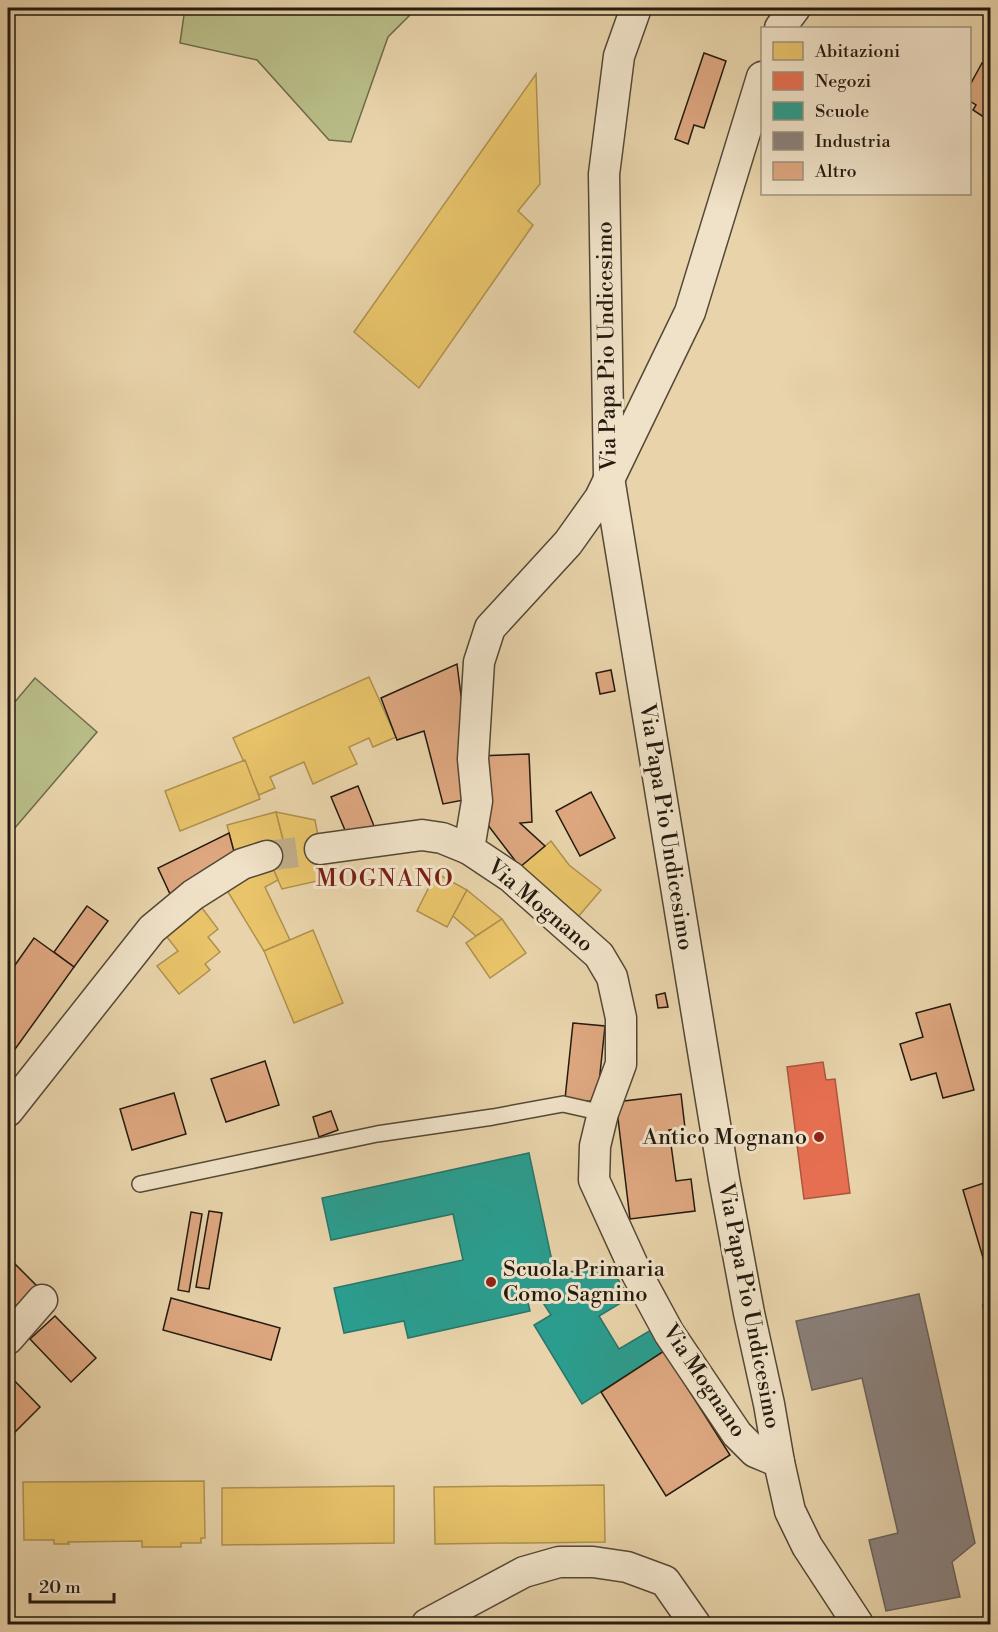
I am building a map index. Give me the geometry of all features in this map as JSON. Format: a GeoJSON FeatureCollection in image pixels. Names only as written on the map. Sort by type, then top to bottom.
{"type":"FeatureCollection","features":[{"type":"Feature","properties":{"kind":"street","name":"Via Papa Pio Undicesimo"},"geometry":{"type":"LineString","coordinates":[[636,8],[620,56],[604,174],[609,478],[724,1179],[779,1462],[790,1511],[807,1546],[858,1624]]}},
{"type":"Feature","properties":{"kind":"street"},"geometry":{"type":"LineString","coordinates":[[781,27],[795,8]]}},
{"type":"Feature","properties":{"kind":"street","name":"Via Mognano"},"geometry":{"type":"LineString","coordinates":[[761,80],[690,312],[600,498],[568,543],[490,628],[479,662],[473,759],[477,801],[469,849],[511,877],[599,955],[612,977],[621,1018],[621,1064],[603,1113],[595,1146],[594,1180],[636,1272],[669,1333],[736,1434],[755,1452],[779,1462]]}},
{"type":"Feature","properties":{"kind":"street"},"geometry":{"type":"LineString","coordinates":[[320,849],[422,835],[441,838],[469,849]]}},
{"type":"Feature","properties":{"kind":"street"},"geometry":{"type":"LineString","coordinates":[[8,1111],[152,929],[203,889],[242,864],[267,856]]}},
{"type":"Feature","properties":{"kind":"street"},"geometry":{"type":"LineString","coordinates":[[8,1339],[42,1300]]}},
{"type":"Feature","properties":{"kind":"street"},"geometry":{"type":"LineString","coordinates":[[427,1624],[524,1572],[559,1562],[593,1562],[627,1567],[665,1581],[695,1624]]}},
{"type":"Feature","properties":{"kind":"lane"},"geometry":{"type":"LineString","coordinates":[[140,1184],[377,1134],[493,1118],[563,1104],[603,1113]]}},
{"type":"Feature","properties":{"kind":"green space"},"geometry":{"type":"Polygon","coordinates":[[[185,8],[417,8],[388,37],[351,142],[329,140],[257,60],[180,43],[185,8]]]}},
{"type":"Feature","properties":{"kind":"green space"},"geometry":{"type":"Polygon","coordinates":[[[35,678],[97,732],[8,836],[8,710],[35,678]]]}},
{"type":"Feature","properties":{"kind":"building: Abitazioni"},"geometry":{"type":"Polygon","coordinates":[[[536,74],[540,184],[518,211],[533,225],[419,388],[354,332],[536,74]]]}},
{"type":"Feature","properties":{"kind":"building: Abitazioni"},"geometry":{"type":"Polygon","coordinates":[[[369,677],[396,737],[373,747],[369,738],[349,747],[357,764],[313,784],[304,762],[270,777],[275,788],[259,795],[233,738],[369,677]]]}},
{"type":"Feature","properties":{"kind":"building: Abitazioni"},"geometry":{"type":"Polygon","coordinates":[[[245,760],[260,799],[180,831],[165,791],[245,760]]]}},
{"type":"Feature","properties":{"kind":"building: Abitazioni"},"geometry":{"type":"Polygon","coordinates":[[[276,812],[285,847],[236,859],[227,825],[276,812]]]}},
{"type":"Feature","properties":{"kind":"building: Abitazioni"},"geometry":{"type":"Polygon","coordinates":[[[276,812],[315,820],[326,879],[282,889],[265,851],[285,847],[276,812]]]}},
{"type":"Feature","properties":{"kind":"building: Abitazioni"},"geometry":{"type":"Polygon","coordinates":[[[551,841],[569,865],[601,890],[578,917],[520,867],[551,841]]]}},
{"type":"Feature","properties":{"kind":"building: Abitazioni"},"geometry":{"type":"Polygon","coordinates":[[[269,859],[278,880],[265,887],[290,940],[264,951],[228,892],[240,869],[269,859]]]}},
{"type":"Feature","properties":{"kind":"building: Abitazioni"},"geometry":{"type":"Polygon","coordinates":[[[436,873],[467,890],[447,927],[417,911],[436,873]]]}},
{"type":"Feature","properties":{"kind":"building: Abitazioni"},"geometry":{"type":"Polygon","coordinates":[[[467,890],[502,919],[476,936],[453,916],[467,890]]]}},
{"type":"Feature","properties":{"kind":"building: Abitazioni"},"geometry":{"type":"Polygon","coordinates":[[[199,904],[218,929],[208,937],[220,952],[205,964],[210,970],[179,994],[157,966],[178,951],[163,932],[199,904]]]}},
{"type":"Feature","properties":{"kind":"building: Abitazioni"},"geometry":{"type":"Polygon","coordinates":[[[502,919],[526,953],[490,978],[466,943],[502,919]]]}},
{"type":"Feature","properties":{"kind":"building: Abitazioni"},"geometry":{"type":"Polygon","coordinates":[[[313,930],[343,1003],[294,1023],[264,951],[313,930]]]}},
{"type":"Feature","properties":{"kind":"building: Abitazioni"},"geometry":{"type":"Polygon","coordinates":[[[204,1481],[205,1538],[201,1538],[201,1543],[181,1543],[181,1547],[142,1547],[142,1541],[54,1544],[54,1540],[24,1540],[23,1482],[204,1481]]]}},
{"type":"Feature","properties":{"kind":"building: Abitazioni"},"geometry":{"type":"Polygon","coordinates":[[[604,1485],[605,1542],[435,1544],[434,1487],[604,1485]]]}},
{"type":"Feature","properties":{"kind":"building: Abitazioni"},"geometry":{"type":"Polygon","coordinates":[[[394,1486],[394,1543],[222,1545],[222,1488],[394,1486]]]}},
{"type":"Feature","properties":{"kind":"building: Negozi","name":"Antico Mognano"},"geometry":{"type":"Polygon","coordinates":[[[823,1062],[826,1080],[835,1079],[850,1193],[804,1199],[787,1067],[823,1062]]]}},
{"type":"Feature","properties":{"kind":"building: Scuole","name":"Scuola Primaria Como Sagnino"},"geometry":{"type":"Polygon","coordinates":[[[529,1153],[555,1275],[609,1264],[629,1298],[599,1316],[619,1349],[651,1330],[664,1351],[582,1404],[534,1325],[551,1315],[536,1292],[526,1294],[530,1311],[408,1338],[404,1321],[344,1333],[334,1288],[463,1260],[453,1214],[331,1240],[322,1198],[529,1153]]]}},
{"type":"Feature","properties":{"kind":"building: Industria"},"geometry":{"type":"Polygon","coordinates":[[[919,1294],[975,1543],[952,1562],[960,1597],[886,1611],[869,1540],[898,1533],[862,1378],[812,1390],[796,1321],[919,1294]]]}},
{"type":"Feature","properties":{"kind":"building: Altro"},"geometry":{"type":"Polygon","coordinates":[[[704,53],[726,61],[704,128],[694,125],[688,144],[675,139],[704,53]]]}},
{"type":"Feature","properties":{"kind":"building: Altro"},"geometry":{"type":"Polygon","coordinates":[[[982,63],[990,68],[990,121],[973,110],[976,105],[971,102],[971,83],[982,63]]]}},
{"type":"Feature","properties":{"kind":"building: Altro"},"geometry":{"type":"Polygon","coordinates":[[[457,664],[474,798],[443,804],[424,731],[397,740],[381,698],[457,664]]]}},
{"type":"Feature","properties":{"kind":"building: Altro"},"geometry":{"type":"Polygon","coordinates":[[[611,670],[615,691],[600,694],[596,673],[611,670]]]}},
{"type":"Feature","properties":{"kind":"building: Altro"},"geometry":{"type":"Polygon","coordinates":[[[529,754],[532,822],[520,823],[545,846],[520,867],[481,816],[478,756],[529,754]]]}},
{"type":"Feature","properties":{"kind":"building: Altro"},"geometry":{"type":"Polygon","coordinates":[[[358,786],[376,831],[350,842],[331,797],[358,786]]]}},
{"type":"Feature","properties":{"kind":"building: Altro"},"geometry":{"type":"Polygon","coordinates":[[[591,792],[615,838],[580,856],[556,811],[591,792]]]}},
{"type":"Feature","properties":{"kind":"building: Altro"},"geometry":{"type":"Polygon","coordinates":[[[229,833],[236,859],[170,894],[158,868],[229,833]]]}},
{"type":"Feature","properties":{"kind":"building: Altro"},"geometry":{"type":"Polygon","coordinates":[[[87,906],[108,921],[74,967],[54,952],[87,906]]]}},
{"type":"Feature","properties":{"kind":"building: Altro"},"geometry":{"type":"Polygon","coordinates":[[[34,938],[74,967],[8,1059],[8,975],[34,938]]]}},
{"type":"Feature","properties":{"kind":"building: Altro"},"geometry":{"type":"Polygon","coordinates":[[[665,993],[668,1007],[658,1008],[656,995],[665,993]]]}},
{"type":"Feature","properties":{"kind":"building: Altro"},"geometry":{"type":"Polygon","coordinates":[[[950,1004],[974,1090],[943,1098],[936,1073],[911,1080],[900,1044],[923,1037],[916,1013],[950,1004]]]}},
{"type":"Feature","properties":{"kind":"building: Altro"},"geometry":{"type":"Polygon","coordinates":[[[573,1023],[605,1026],[597,1102],[565,1099],[573,1023]]]}},
{"type":"Feature","properties":{"kind":"building: Altro"},"geometry":{"type":"Polygon","coordinates":[[[265,1061],[279,1105],[226,1122],[211,1079],[265,1061]]]}},
{"type":"Feature","properties":{"kind":"building: Altro"},"geometry":{"type":"Polygon","coordinates":[[[174,1093],[186,1134],[132,1150],[120,1109],[174,1093]]]}},
{"type":"Feature","properties":{"kind":"building: Altro"},"geometry":{"type":"Polygon","coordinates":[[[681,1094],[685,1128],[669,1130],[676,1181],[691,1179],[695,1211],[630,1219],[616,1102],[681,1094]]]}},
{"type":"Feature","properties":{"kind":"building: Altro"},"geometry":{"type":"Polygon","coordinates":[[[331,1111],[338,1130],[319,1137],[313,1117],[331,1111]]]}},
{"type":"Feature","properties":{"kind":"building: Altro"},"geometry":{"type":"Polygon","coordinates":[[[990,1181],[990,1259],[984,1261],[963,1190],[990,1181]]]}},
{"type":"Feature","properties":{"kind":"building: Altro"},"geometry":{"type":"Polygon","coordinates":[[[209,1211],[222,1213],[209,1289],[196,1287],[209,1211]]]}},
{"type":"Feature","properties":{"kind":"building: Altro"},"geometry":{"type":"Polygon","coordinates":[[[191,1212],[202,1214],[189,1292],[178,1290],[191,1212]]]}},
{"type":"Feature","properties":{"kind":"building: Altro"},"geometry":{"type":"Polygon","coordinates":[[[8,1257],[37,1286],[8,1315],[8,1257]]]}},
{"type":"Feature","properties":{"kind":"building: Altro"},"geometry":{"type":"Polygon","coordinates":[[[171,1298],[280,1328],[271,1360],[163,1330],[171,1298]]]}},
{"type":"Feature","properties":{"kind":"building: Altro"},"geometry":{"type":"Polygon","coordinates":[[[990,1303],[990,1341],[983,1305],[990,1303]]]}},
{"type":"Feature","properties":{"kind":"building: Altro"},"geometry":{"type":"Polygon","coordinates":[[[55,1316],[96,1358],[71,1382],[30,1339],[55,1316]]]}},
{"type":"Feature","properties":{"kind":"building: Altro"},"geometry":{"type":"Polygon","coordinates":[[[664,1351],[730,1455],[666,1496],[601,1392],[664,1351]]]}},
{"type":"Feature","properties":{"kind":"building: Altro"},"geometry":{"type":"Polygon","coordinates":[[[8,1374],[40,1407],[9,1438],[8,1436],[8,1374]]]}},
{"type":"Feature","properties":{"kind":"tunnel"},"geometry":{"type":"LineString","coordinates":[[267,856],[320,849]]}},
{"type":"Feature","properties":{"kind":"place","name":"Antico Mognano"},"geometry":{"type":"Point","coordinates":[819,1137]}},
{"type":"Feature","properties":{"kind":"place","name":"Scuola Primaria Como Sagnino"},"geometry":{"type":"Point","coordinates":[491,1282]}},
{"type":"Feature","properties":{"kind":"district","name":"MOGNANO"},"geometry":{"type":"Point","coordinates":[385,879]}}]}
